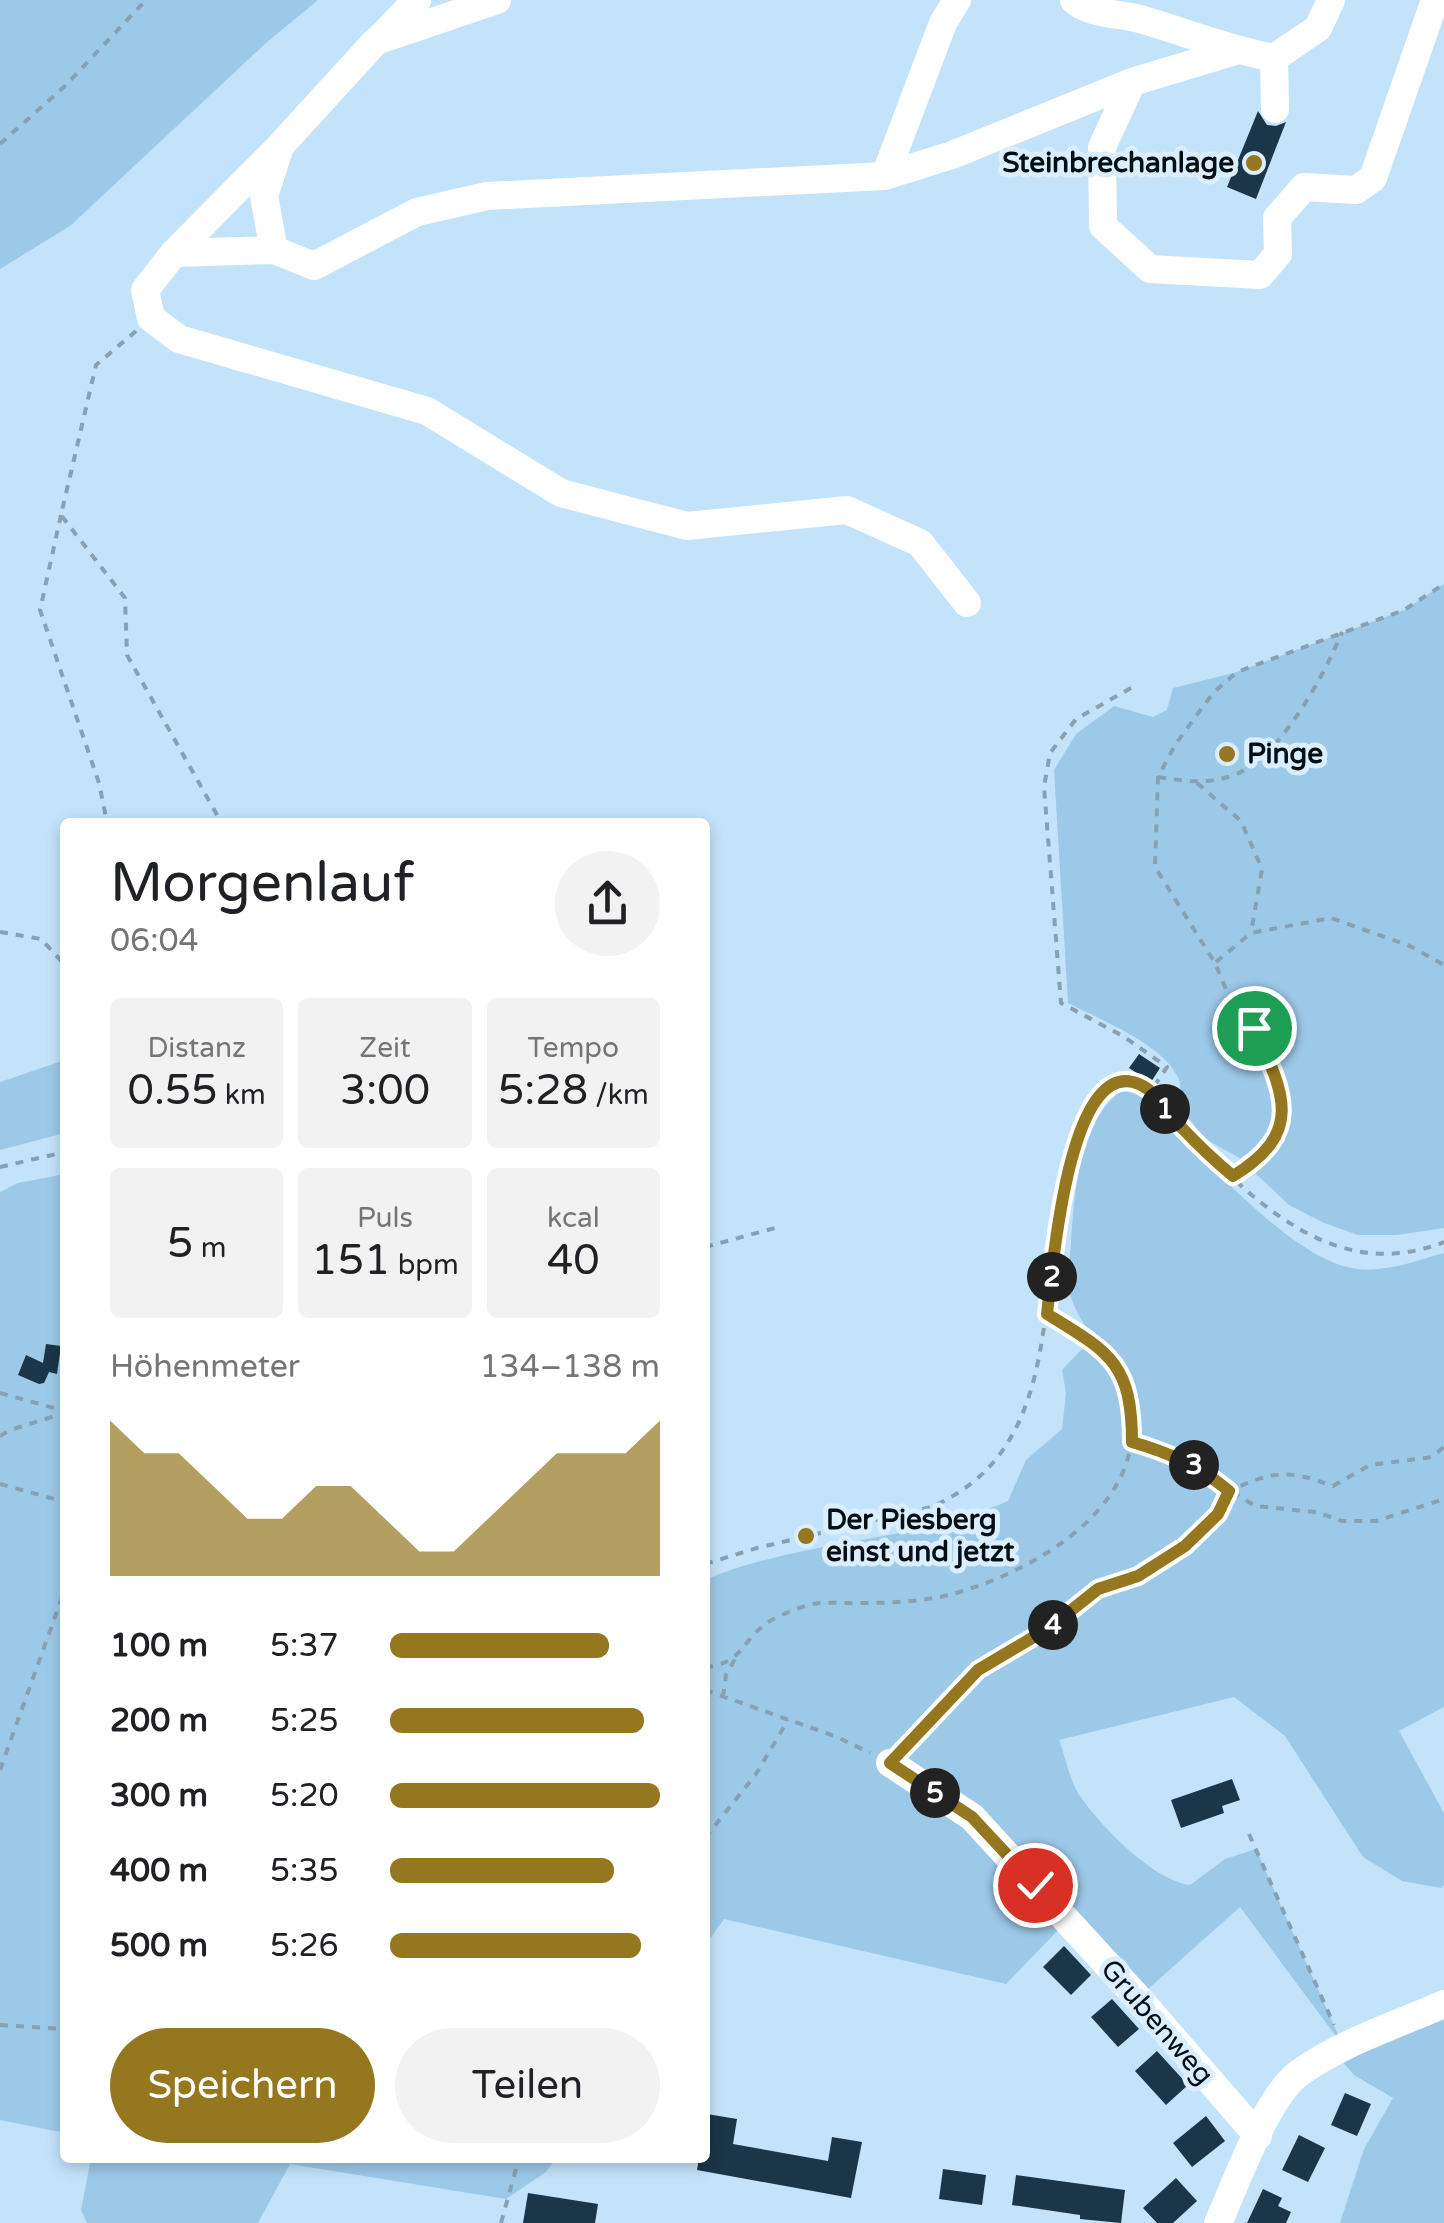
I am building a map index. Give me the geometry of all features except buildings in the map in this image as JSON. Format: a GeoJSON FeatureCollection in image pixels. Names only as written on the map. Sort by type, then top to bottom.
{"type":"FeatureCollection","features":[{"type":"Feature","properties":{"kind":"street"},"geometry":{"type":"LineString","coordinates":[[417,0],[280,147],[174,252],[144,290],[151,318],[179,339],[427,412],[562,492],[687,526],[847,510],[920,543],[967,604]]}},
{"type":"Feature","properties":{"kind":"street"},"geometry":{"type":"LineString","coordinates":[[376,42],[496,0]]}},
{"type":"Feature","properties":{"kind":"street"},"geometry":{"type":"LineString","coordinates":[[885,176],[943,23],[957,0]]}},
{"type":"Feature","properties":{"kind":"street"},"geometry":{"type":"LineString","coordinates":[[1074,0],[1082,8],[1129,9],[1235,50],[1274,58],[1318,28],[1331,0]]}},
{"type":"Feature","properties":{"kind":"street"},"geometry":{"type":"LineString","coordinates":[[1132,82],[1102,147],[1104,226],[1150,270],[1260,275],[1278,254],[1277,218],[1304,187],[1356,190],[1374,178],[1435,0]]}},
{"type":"Feature","properties":{"kind":"street"},"geometry":{"type":"LineString","coordinates":[[174,252],[274,250],[314,266],[417,212],[487,196],[885,176],[952,155],[1132,82],[1235,50]]}},
{"type":"Feature","properties":{"kind":"street"},"geometry":{"type":"LineString","coordinates":[[1274,58],[1274,109]]}},
{"type":"Feature","properties":{"kind":"street"},"geometry":{"type":"LineString","coordinates":[[274,250],[264,196],[280,147]]}},
{"type":"Feature","properties":{"kind":"street","name":"Grubenweg"},"geometry":{"type":"LineString","coordinates":[[890,1763],[972,1817],[1258,2136]]}},
{"type":"Feature","properties":{"kind":"street"},"geometry":{"type":"LineString","coordinates":[[1218,2223],[1275,2102],[1295,2076],[1344,2048],[1444,2004]]}},
{"type":"Feature","properties":{"kind":"path"},"geometry":{"type":"LineString","coordinates":[[0,144],[64,87],[146,0]]}},
{"type":"Feature","properties":{"kind":"path"},"geometry":{"type":"LineString","coordinates":[[106,818],[99,784],[40,610],[96,365],[151,318]]}},
{"type":"Feature","properties":{"kind":"path"},"geometry":{"type":"LineString","coordinates":[[61,515],[125,598],[127,655],[220,818]]}},
{"type":"Feature","properties":{"kind":"path"},"geometry":{"type":"LineString","coordinates":[[1233,1176],[1255,1162],[1275,1140],[1283,1115],[1276,1076],[1254,1028],[1235,1011],[1215,964],[1154,866],[1158,777],[1175,745],[1213,693],[1238,672],[1404,610],[1444,584]]}},
{"type":"Feature","properties":{"kind":"path"},"geometry":{"type":"LineString","coordinates":[[1158,777],[1196,783],[1233,776],[1266,754],[1325,674],[1342,632]]}},
{"type":"Feature","properties":{"kind":"path"},"geometry":{"type":"LineString","coordinates":[[1131,688],[1076,718],[1050,753],[1044,788],[1061,1003],[1123,1036],[1167,1067],[1150,1092]]}},
{"type":"Feature","properties":{"kind":"path"},"geometry":{"type":"LineString","coordinates":[[1196,783],[1241,821],[1262,869],[1251,933]]}},
{"type":"Feature","properties":{"kind":"path"},"geometry":{"type":"LineString","coordinates":[[1215,964],[1251,933],[1332,918],[1410,946],[1444,965]]}},
{"type":"Feature","properties":{"kind":"path"},"geometry":{"type":"LineString","coordinates":[[0,932],[41,939],[60,960]]}},
{"type":"Feature","properties":{"kind":"path"},"geometry":{"type":"LineString","coordinates":[[710,1562],[932,1507],[978,1481],[1012,1433],[1028,1398],[1047,1314],[1070,1158],[1096,1104],[1117,1082],[1127,1080],[1144,1086],[1206,1153],[1269,1209],[1310,1236],[1349,1252],[1386,1254],[1444,1242]]}},
{"type":"Feature","properties":{"kind":"path"},"geometry":{"type":"LineString","coordinates":[[0,1167],[60,1153]]}},
{"type":"Feature","properties":{"kind":"path"},"geometry":{"type":"LineString","coordinates":[[710,1246],[775,1228]]}},
{"type":"Feature","properties":{"kind":"path"},"geometry":{"type":"LineString","coordinates":[[722,1697],[726,1674],[734,1659],[770,1620],[814,1603],[922,1600],[979,1586],[1023,1568],[1093,1516],[1117,1482],[1132,1442],[1130,1400],[1120,1366],[1098,1345],[1047,1314]]}},
{"type":"Feature","properties":{"kind":"path"},"geometry":{"type":"LineString","coordinates":[[0,1393],[60,1411]]}},
{"type":"Feature","properties":{"kind":"path"},"geometry":{"type":"LineString","coordinates":[[0,1436],[60,1414]]}},
{"type":"Feature","properties":{"kind":"path"},"geometry":{"type":"LineString","coordinates":[[1132,1442],[1179,1457],[1204,1470],[1255,1506],[1316,1512],[1342,1521],[1376,1521],[1444,1499]]}},
{"type":"Feature","properties":{"kind":"path"},"geometry":{"type":"LineString","coordinates":[[710,1692],[837,1738],[890,1763],[978,1670],[1049,1628],[1098,1589],[1138,1576],[1185,1546],[1218,1514],[1229,1491],[1266,1474],[1302,1475],[1333,1486],[1370,1465],[1432,1457],[1444,1447]]}},
{"type":"Feature","properties":{"kind":"path"},"geometry":{"type":"LineString","coordinates":[[0,1484],[60,1501]]}},
{"type":"Feature","properties":{"kind":"path"},"geometry":{"type":"LineString","coordinates":[[0,1770],[60,1603]]}},
{"type":"Feature","properties":{"kind":"path"},"geometry":{"type":"LineString","coordinates":[[710,1666],[734,1659]]}},
{"type":"Feature","properties":{"kind":"path"},"geometry":{"type":"LineString","coordinates":[[710,1832],[756,1774],[788,1720]]}},
{"type":"Feature","properties":{"kind":"path"},"geometry":{"type":"LineString","coordinates":[[1250,1834],[1344,2048]]}},
{"type":"Feature","properties":{"kind":"path"},"geometry":{"type":"LineString","coordinates":[[0,2025],[60,2029]]}},
{"type":"Feature","properties":{"kind":"path"},"geometry":{"type":"LineString","coordinates":[[500,2223],[518,2163]]}},
{"type":"Feature","properties":{"kind":"shaded area"},"geometry":{"type":"Polygon","coordinates":[[[0,0],[318,0],[266,43],[70,226],[0,269],[0,0]]]}},
{"type":"Feature","properties":{"kind":"shaded area"},"geometry":{"type":"Polygon","coordinates":[[[1444,584],[1444,1228],[1397,1235],[1358,1235],[1289,1205],[1238,1157],[1205,1139],[1178,1104],[1179,1080],[1161,1056],[1131,1035],[1068,1003],[1054,770],[1076,734],[1114,706],[1153,717],[1167,710],[1173,688],[1237,672],[1404,610],[1444,584]]]}},
{"type":"Feature","properties":{"kind":"shaded area"},"geometry":{"type":"Polygon","coordinates":[[[60,1062],[60,1134],[0,1150],[0,1082],[60,1062]]]}},
{"type":"Feature","properties":{"kind":"shaded area"},"geometry":{"type":"Polygon","coordinates":[[[1122,1090],[1150,1102],[1261,1214],[1331,1261],[1352,1268],[1375,1269],[1444,1253],[1444,1707],[1399,1731],[1444,1813],[1444,1885],[1441,1888],[1402,1881],[1363,1857],[1285,1736],[1234,1697],[1059,1740],[1082,1799],[1116,1838],[1160,1874],[1190,1885],[1225,1859],[1256,1849],[1343,2046],[1240,1907],[1138,1998],[1067,1921],[1006,1984],[724,1919],[710,1939],[710,1578],[779,1556],[934,1525],[1008,1501],[1026,1460],[1062,1429],[1066,1393],[1062,1370],[1081,1350],[1098,1345],[1077,1312],[1068,1272],[1082,1160],[1096,1121],[1122,1090]]]}},
{"type":"Feature","properties":{"kind":"shaded area"},"geometry":{"type":"Polygon","coordinates":[[[60,1175],[60,2132],[0,2120],[0,1192],[18,1183],[60,1175]]]}},
{"type":"Feature","properties":{"kind":"shaded area"},"geometry":{"type":"Polygon","coordinates":[[[1444,2004],[1444,2223],[1340,2223],[1364,2149],[1393,2098],[1354,2075],[1335,2053],[1444,2004]]]}},
{"type":"Feature","properties":{"kind":"shaded area"},"geometry":{"type":"Polygon","coordinates":[[[90,2163],[552,2163],[546,2172],[506,2199],[290,2164],[258,2223],[87,2223],[81,2210],[90,2163]]]}},
{"type":"Feature","properties":{"kind":"place","name":"Steinbrechanlage"},"geometry":{"type":"Point","coordinates":[1254,163]}},
{"type":"Feature","properties":{"kind":"place","name":"Pinge"},"geometry":{"type":"Point","coordinates":[1227,754]}},
{"type":"Feature","properties":{"kind":"place","name":"Der Piesberg einst und jetzt"},"geometry":{"type":"Point","coordinates":[806,1536]}},
{"type":"Feature","properties":{"kind":"route"},"geometry":{"type":"LineString","coordinates":[[1035,1885],[972,1817],[890,1763],[978,1670],[1049,1628],[1098,1589],[1138,1576],[1185,1546],[1218,1514],[1229,1491],[1204,1470],[1179,1457],[1132,1442],[1130,1400],[1120,1366],[1098,1345],[1047,1314],[1070,1158],[1096,1104],[1117,1082],[1127,1080],[1144,1086],[1206,1153],[1233,1176],[1255,1162],[1275,1140],[1283,1115],[1276,1076],[1254,1028]]}}]}
